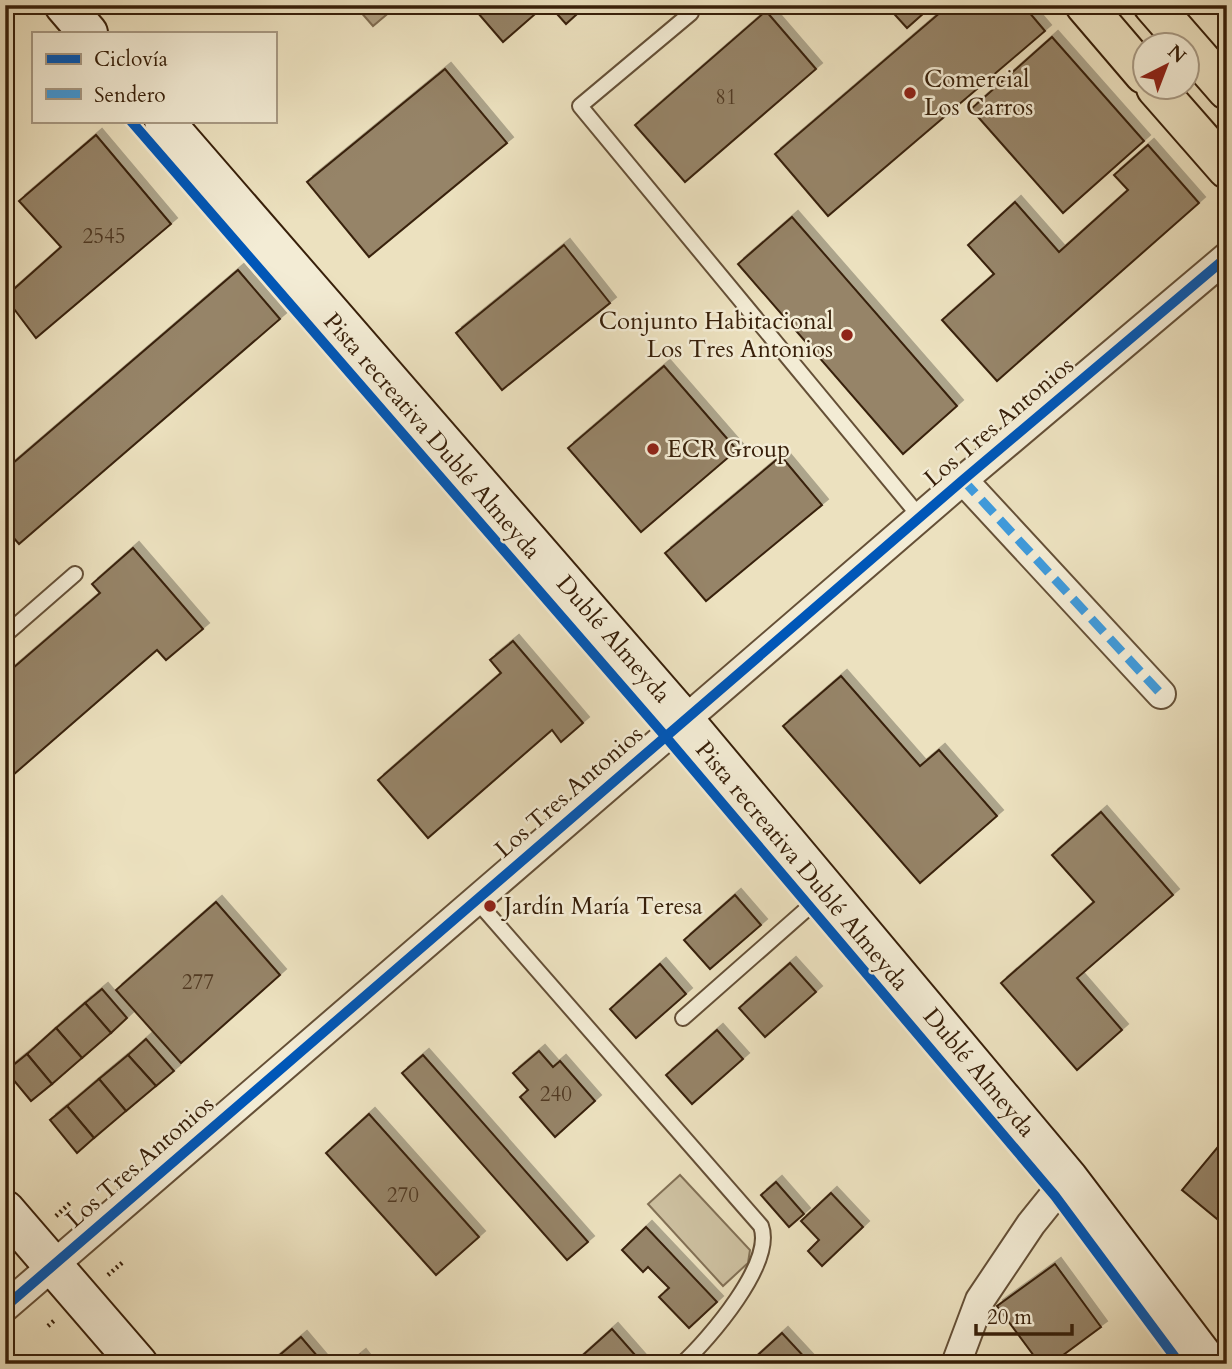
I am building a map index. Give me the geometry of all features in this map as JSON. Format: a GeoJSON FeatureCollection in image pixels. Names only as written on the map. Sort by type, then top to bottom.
{"type":"FeatureCollection","features":[{"type":"Feature","properties":{"kind":"main road"},"geometry":{"type":"LineString","coordinates":[[64,5],[87,32]]}},
{"type":"Feature","properties":{"kind":"main road"},"geometry":{"type":"LineString","coordinates":[[1085,5],[1130,58]]}},
{"type":"Feature","properties":{"kind":"main road"},"geometry":{"type":"LineString","coordinates":[[1153,5],[1227,90]]}},
{"type":"Feature","properties":{"kind":"main road"},"geometry":{"type":"LineString","coordinates":[[1168,102],[1227,169]]}},
{"type":"Feature","properties":{"kind":"main road","name":"Dublé Almeyda"},"geometry":{"type":"LineString","coordinates":[[165,122],[685,721],[1068,1178],[1209,1364]]}},
{"type":"Feature","properties":{"kind":"main road"},"geometry":{"type":"LineString","coordinates":[[5,1210],[138,1364]]}},
{"type":"Feature","properties":{"kind":"street","name":"Los Tres Antonios"},"geometry":{"type":"LineString","coordinates":[[5,1307],[919,517],[1227,257]]}},
{"type":"Feature","properties":{"kind":"street"},"geometry":{"type":"LineString","coordinates":[[963,480],[1161,694]]}},
{"type":"Feature","properties":{"kind":"street"},"geometry":{"type":"LineString","coordinates":[[956,1364],[980,1300],[1031,1224],[1068,1178]]}},
{"type":"Feature","properties":{"kind":"lane"},"geometry":{"type":"LineString","coordinates":[[692,5],[691,13],[580,106],[919,517]]}},
{"type":"Feature","properties":{"kind":"lane"},"geometry":{"type":"LineString","coordinates":[[5,635],[75,574]]}},
{"type":"Feature","properties":{"kind":"lane"},"geometry":{"type":"LineString","coordinates":[[683,1018],[827,891]]}},
{"type":"Feature","properties":{"kind":"lane"},"geometry":{"type":"LineString","coordinates":[[476,900],[761,1226],[765,1235],[762,1255],[723,1317],[682,1364]]}},
{"type":"Feature","properties":{"kind":"shaded area"},"geometry":{"type":"Polygon","coordinates":[[[365,5],[398,5],[373,26],[359,10],[365,5]]]}},
{"type":"Feature","properties":{"kind":"shaded area"},"geometry":{"type":"Polygon","coordinates":[[[680,1175],[750,1250],[748,1263],[723,1286],[648,1204],[680,1175]]]}},
{"type":"Feature","properties":{"kind":"building"},"geometry":{"type":"Polygon","coordinates":[[[471,5],[525,5],[534,15],[503,42],[471,5]]]}},
{"type":"Feature","properties":{"kind":"building"},"geometry":{"type":"Polygon","coordinates":[[[549,5],[587,5],[566,24],[549,5]]]}},
{"type":"Feature","properties":{"kind":"building"},"geometry":{"type":"Polygon","coordinates":[[[886,5],[933,5],[907,28],[886,5]]]}},
{"type":"Feature","properties":{"kind":"building","name":"Comercial Los Carros"},"geometry":{"type":"Polygon","coordinates":[[[949,5],[1023,5],[1045,31],[828,216],[775,154],[949,5]]]}},
{"type":"Feature","properties":{"kind":"building"},"geometry":{"type":"Polygon","coordinates":[[[766,11],[816,69],[685,182],[635,125],[766,11]]]}},
{"type":"Feature","properties":{"kind":"building"},"geometry":{"type":"Polygon","coordinates":[[[1052,37],[1144,141],[1063,213],[971,109],[1052,37]]]}},
{"type":"Feature","properties":{"kind":"building"},"geometry":{"type":"Polygon","coordinates":[[[445,69],[507,143],[369,257],[307,182],[445,69]]]}},
{"type":"Feature","properties":{"kind":"building"},"geometry":{"type":"Polygon","coordinates":[[[96,135],[171,224],[36,338],[5,297],[61,247],[19,201],[96,135]]]}},
{"type":"Feature","properties":{"kind":"building"},"geometry":{"type":"Polygon","coordinates":[[[1148,145],[1199,203],[997,381],[942,320],[994,274],[968,245],[1015,202],[1059,252],[1128,190],[1114,175],[1148,145]]]}},
{"type":"Feature","properties":{"kind":"building","name":"Conjunto Habitacional Los Tres Antonios"},"geometry":{"type":"Polygon","coordinates":[[[792,217],[957,406],[903,454],[738,264],[792,217]]]}},
{"type":"Feature","properties":{"kind":"building"},"geometry":{"type":"Polygon","coordinates":[[[564,245],[610,303],[502,390],[456,333],[564,245]]]}},
{"type":"Feature","properties":{"kind":"building"},"geometry":{"type":"Polygon","coordinates":[[[238,270],[280,319],[19,544],[5,528],[5,470],[238,270]]]}},
{"type":"Feature","properties":{"kind":"building","name":"ECR Group"},"geometry":{"type":"Polygon","coordinates":[[[664,366],[737,450],[641,532],[568,448],[664,366]]]}},
{"type":"Feature","properties":{"kind":"building"},"geometry":{"type":"Polygon","coordinates":[[[781,456],[822,505],[706,601],[665,553],[781,456]]]}},
{"type":"Feature","properties":{"kind":"building"},"geometry":{"type":"Polygon","coordinates":[[[133,548],[203,629],[166,660],[157,650],[5,782],[5,675],[100,593],[92,584],[133,548]]]}},
{"type":"Feature","properties":{"kind":"building"},"geometry":{"type":"Polygon","coordinates":[[[513,641],[583,723],[561,742],[552,730],[428,838],[378,780],[501,673],[490,660],[513,641]]]}},
{"type":"Feature","properties":{"kind":"building"},"geometry":{"type":"Polygon","coordinates":[[[841,676],[920,766],[939,750],[997,816],[920,883],[783,726],[841,676]]]}},
{"type":"Feature","properties":{"kind":"building"},"geometry":{"type":"Polygon","coordinates":[[[1101,812],[1173,895],[1077,978],[1122,1030],[1077,1070],[1001,983],[1094,902],[1052,855],[1101,812]]]}},
{"type":"Feature","properties":{"kind":"building"},"geometry":{"type":"Polygon","coordinates":[[[735,895],[761,925],[710,969],[684,940],[735,895]]]}},
{"type":"Feature","properties":{"kind":"building"},"geometry":{"type":"Polygon","coordinates":[[[216,902],[280,975],[181,1063],[116,990],[216,902]]]}},
{"type":"Feature","properties":{"kind":"building"},"geometry":{"type":"Polygon","coordinates":[[[790,963],[816,992],[765,1037],[739,1008],[790,963]]]}},
{"type":"Feature","properties":{"kind":"building"},"geometry":{"type":"Polygon","coordinates":[[[660,964],[686,994],[636,1038],[610,1009],[660,964]]]}},
{"type":"Feature","properties":{"kind":"building"},"geometry":{"type":"Polygon","coordinates":[[[102,989],[127,1018],[111,1033],[85,1003],[102,989]]]}},
{"type":"Feature","properties":{"kind":"building"},"geometry":{"type":"Polygon","coordinates":[[[85,1003],[111,1033],[82,1058],[56,1028],[85,1003]]]}},
{"type":"Feature","properties":{"kind":"building"},"geometry":{"type":"Polygon","coordinates":[[[56,1028],[82,1058],[52,1084],[27,1054],[56,1028]]]}},
{"type":"Feature","properties":{"kind":"building"},"geometry":{"type":"Polygon","coordinates":[[[717,1030],[743,1059],[692,1104],[666,1075],[717,1030]]]}},
{"type":"Feature","properties":{"kind":"building"},"geometry":{"type":"Polygon","coordinates":[[[146,1039],[174,1071],[156,1086],[128,1055],[146,1039]]]}},
{"type":"Feature","properties":{"kind":"building"},"geometry":{"type":"Polygon","coordinates":[[[539,1051],[553,1067],[560,1061],[595,1101],[555,1137],[520,1097],[528,1090],[513,1073],[539,1051]]]}},
{"type":"Feature","properties":{"kind":"building"},"geometry":{"type":"Polygon","coordinates":[[[27,1054],[52,1084],[31,1101],[6,1071],[27,1054]]]}},
{"type":"Feature","properties":{"kind":"building"},"geometry":{"type":"Polygon","coordinates":[[[128,1055],[156,1086],[126,1111],[99,1079],[128,1055]]]}},
{"type":"Feature","properties":{"kind":"building"},"geometry":{"type":"Polygon","coordinates":[[[423,1055],[588,1242],[567,1260],[402,1073],[423,1055]]]}},
{"type":"Feature","properties":{"kind":"building"},"geometry":{"type":"Polygon","coordinates":[[[99,1079],[126,1111],[94,1138],[67,1106],[99,1079]]]}},
{"type":"Feature","properties":{"kind":"building"},"geometry":{"type":"Polygon","coordinates":[[[67,1106],[94,1138],[77,1153],[50,1120],[67,1106]]]}},
{"type":"Feature","properties":{"kind":"building"},"geometry":{"type":"Polygon","coordinates":[[[369,1114],[479,1237],[436,1275],[326,1153],[369,1114]]]}},
{"type":"Feature","properties":{"kind":"building"},"geometry":{"type":"Polygon","coordinates":[[[1227,1136],[1227,1217],[1222,1223],[1182,1190],[1227,1136]]]}},
{"type":"Feature","properties":{"kind":"building"},"geometry":{"type":"Polygon","coordinates":[[[776,1182],[804,1214],[789,1227],[761,1195],[776,1182]]]}},
{"type":"Feature","properties":{"kind":"building"},"geometry":{"type":"Polygon","coordinates":[[[831,1193],[863,1227],[822,1266],[808,1251],[819,1240],[801,1221],[831,1193]]]}},
{"type":"Feature","properties":{"kind":"building"},"geometry":{"type":"Polygon","coordinates":[[[646,1227],[717,1302],[689,1328],[659,1297],[669,1288],[648,1267],[643,1272],[622,1250],[646,1227]]]}},
{"type":"Feature","properties":{"kind":"building"},"geometry":{"type":"Polygon","coordinates":[[[1055,1264],[1101,1327],[1051,1364],[1040,1364],[997,1306],[1055,1264]]]}},
{"type":"Feature","properties":{"kind":"building"},"geometry":{"type":"Polygon","coordinates":[[[612,1329],[643,1364],[573,1364],[612,1329]]]}},
{"type":"Feature","properties":{"kind":"building"},"geometry":{"type":"Polygon","coordinates":[[[782,1333],[808,1361],[805,1364],[748,1364],[782,1333]]]}},
{"type":"Feature","properties":{"kind":"building"},"geometry":{"type":"Polygon","coordinates":[[[301,1337],[324,1364],[269,1364],[301,1337]]]}},
{"type":"Feature","properties":{"kind":"building"},"geometry":{"type":"Polygon","coordinates":[[[360,1355],[367,1364],[349,1364],[360,1355]]]}},
{"type":"Feature","properties":{"kind":"marked path"},"geometry":{"type":"LineString","coordinates":[[963,480],[1161,694]]}},
{"type":"Feature","properties":{"kind":"cycle path","name":"Pista recreativa Dublé Almeyda"},"geometry":{"type":"LineString","coordinates":[[132,122],[665,736],[1055,1196],[1180,1364]]}},
{"type":"Feature","properties":{"kind":"cycle path"},"geometry":{"type":"LineString","coordinates":[[5,1307],[963,480],[1227,257]]}},
{"type":"Feature","properties":{"kind":"place","name":"Comercial Los Carros"},"geometry":{"type":"Point","coordinates":[910,93]}},
{"type":"Feature","properties":{"kind":"place","name":"Conjunto Habitacional Los Tres Antonios"},"geometry":{"type":"Point","coordinates":[847,335]}},
{"type":"Feature","properties":{"kind":"place","name":"ECR Group"},"geometry":{"type":"Point","coordinates":[653,449]}},
{"type":"Feature","properties":{"kind":"place","name":"Jardín María Teresa"},"geometry":{"type":"Point","coordinates":[490,906]}}]}
